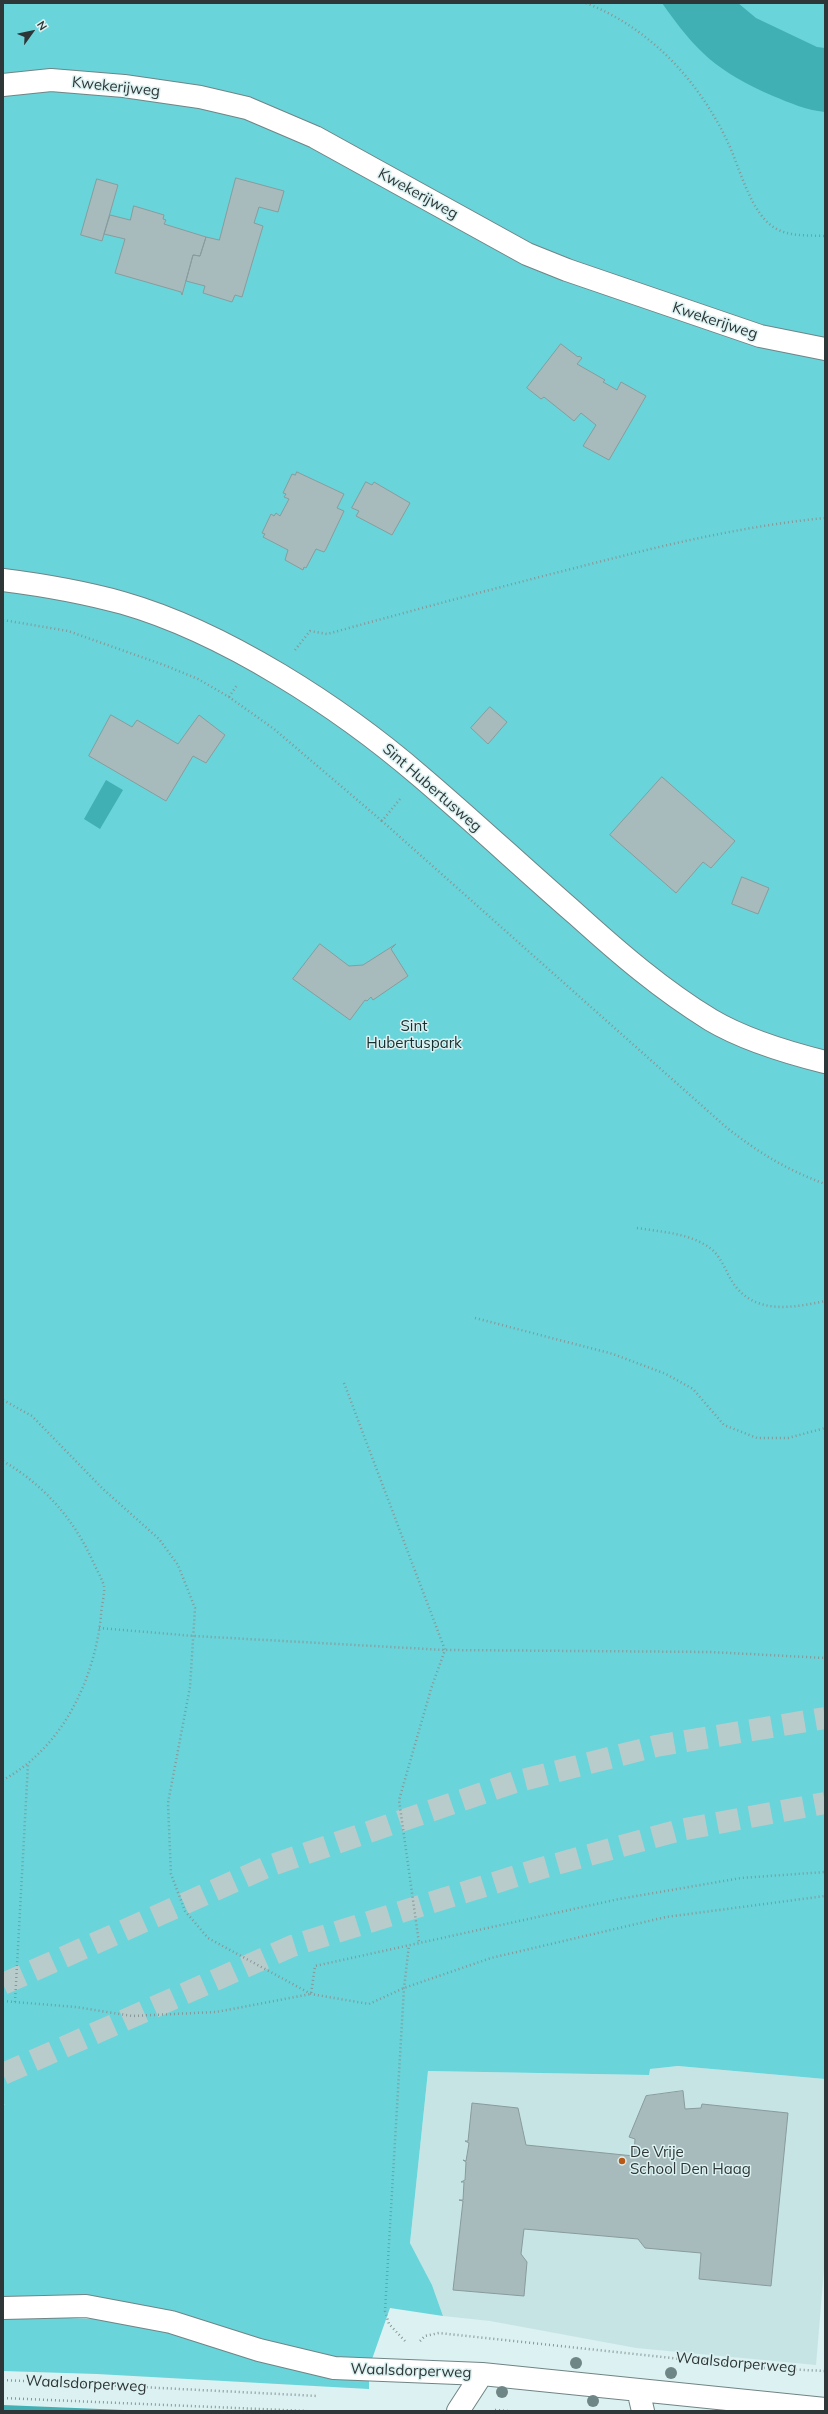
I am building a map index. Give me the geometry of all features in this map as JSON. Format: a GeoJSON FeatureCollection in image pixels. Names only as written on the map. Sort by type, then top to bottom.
{"type":"FeatureCollection","features":[{"type":"Feature","properties":{"kind":"street","name":"Kwekerijweg"},"geometry":{"type":"LineString","coordinates":[[3,85],[51,80],[124,86],[200,97],[247,108],[315,137],[527,254],[567,270],[760,336],[825,349]]}},
{"type":"Feature","properties":{"kind":"street","name":"Sint Hubertusweg"},"geometry":{"type":"LineString","coordinates":[[3,580],[48,586],[124,603],[180,624],[253,661],[341,713],[419,775],[645,974],[713,1021],[786,1052],[825,1062]]}},
{"type":"Feature","properties":{"kind":"street","name":"Waalsdorperweg"},"geometry":{"type":"LineString","coordinates":[[3,2308],[94,2308],[171,2322],[259,2350],[334,2368],[482,2374],[638,2390],[761,2407],[825,2408]]}},
{"type":"Feature","properties":{"kind":"street"},"geometry":{"type":"LineString","coordinates":[[458,2411],[482,2374]]}},
{"type":"Feature","properties":{"kind":"street"},"geometry":{"type":"LineString","coordinates":[[638,2390],[643,2411]]}},
{"type":"Feature","properties":{"kind":"path"},"geometry":{"type":"LineString","coordinates":[[586,3],[619,17],[652,41],[682,70],[709,108],[760,215],[775,228],[796,235],[825,236]]}},
{"type":"Feature","properties":{"kind":"path"},"geometry":{"type":"LineString","coordinates":[[229,697],[253,661],[290,657],[310,631],[327,634],[462,597],[653,548],[773,523],[825,518]]}},
{"type":"Feature","properties":{"kind":"path"},"geometry":{"type":"LineString","coordinates":[[3,620],[68,631],[164,665],[198,679],[229,697],[274,729],[382,821],[727,1128],[755,1150],[791,1171],[825,1184]]}},
{"type":"Feature","properties":{"kind":"path"},"geometry":{"type":"LineString","coordinates":[[382,821],[419,775]]}},
{"type":"Feature","properties":{"kind":"path"},"geometry":{"type":"LineString","coordinates":[[637,1228],[692,1238],[711,1249],[722,1262],[734,1284],[750,1301],[769,1308],[825,1301]]}},
{"type":"Feature","properties":{"kind":"path"},"geometry":{"type":"LineString","coordinates":[[475,1318],[613,1354],[666,1374],[693,1389],[724,1425],[757,1438],[788,1438],[825,1428]]}},
{"type":"Feature","properties":{"kind":"path"},"geometry":{"type":"LineString","coordinates":[[344,1383],[445,1650],[431,1689],[399,1800],[419,1943]]}},
{"type":"Feature","properties":{"kind":"path"},"geometry":{"type":"LineString","coordinates":[[3,1400],[32,1416],[102,1488],[159,1539],[178,1565],[195,1608],[190,1687],[168,1803],[171,1874],[174,1886],[185,1911],[208,1938],[311,1994],[369,2004],[404,1988],[491,1958],[666,1917],[825,1896]]}},
{"type":"Feature","properties":{"kind":"path"},"geometry":{"type":"LineString","coordinates":[[3,1461],[23,1473],[51,1497],[86,1545],[104,1586],[99,1628],[90,1671],[81,1694],[62,1725],[28,1763],[3,1780]]}},
{"type":"Feature","properties":{"kind":"path"},"geometry":{"type":"LineString","coordinates":[[99,1628],[194,1636],[445,1650],[712,1652],[825,1658]]}},
{"type":"Feature","properties":{"kind":"path"},"geometry":{"type":"LineString","coordinates":[[14,2002],[28,1763]]}},
{"type":"Feature","properties":{"kind":"path"},"geometry":{"type":"LineString","coordinates":[[311,1994],[315,1966],[619,1899],[740,1878],[825,1872]]}},
{"type":"Feature","properties":{"kind":"path"},"geometry":{"type":"LineString","coordinates":[[409,1945],[404,1988],[385,2311],[389,2324],[409,2344]]}},
{"type":"Feature","properties":{"kind":"path"},"geometry":{"type":"LineString","coordinates":[[3,2002],[76,2007],[132,2016],[216,2012],[311,1994]]}},
{"type":"Feature","properties":{"kind":"path","name":"Waalsdorperweg"},"geometry":{"type":"LineString","coordinates":[[417,2344],[425,2336],[439,2333],[765,2368],[825,2371]]}},
{"type":"Feature","properties":{"kind":"path","name":"Waalsdorperweg"},"geometry":{"type":"LineString","coordinates":[[3,2380],[323,2397]]}},
{"type":"Feature","properties":{"kind":"path"},"geometry":{"type":"LineString","coordinates":[[3,2398],[307,2411]]}},
{"type":"Feature","properties":{"kind":"shaded area"},"geometry":{"type":"Polygon","coordinates":[[[662,3],[738,3],[756,18],[817,47],[825,48],[825,112],[792,104],[754,87],[722,69],[698,48],[686,35],[662,3]]]}},
{"type":"Feature","properties":{"kind":"shaded area"},"geometry":{"type":"Polygon","coordinates":[[[106,780],[123,790],[100,829],[84,819],[106,780]]]}},
{"type":"Feature","properties":{"kind":"shaded area","name":"De Vrije School Den Haag"},"geometry":{"type":"Polygon","coordinates":[[[678,2066],[825,2079],[825,2258],[816,2365],[636,2348],[490,2321],[443,2316],[432,2285],[410,2243],[428,2071],[648,2075],[649,2069],[678,2066]]]}},
{"type":"Feature","properties":{"kind":"shaded area"},"geometry":{"type":"Polygon","coordinates":[[[3,2405],[148,2411],[3,2411],[3,2405]]]}},
{"type":"Feature","properties":{"kind":"green space","name":"Sint Hubertuspark"},"geometry":{"type":"Polygon","coordinates":[[[3,3],[825,3],[825,2079],[678,2066],[650,2069],[649,2075],[428,2071],[410,2243],[432,2285],[443,2316],[390,2308],[371,2362],[338,2358],[3,2301],[3,2105],[5,2104],[3,2104],[3,3]]]}},
{"type":"Feature","properties":{"kind":"green space"},"geometry":{"type":"Polygon","coordinates":[[[41,2317],[96,2319],[151,2327],[344,2378],[369,2381],[369,2389],[97,2374],[3,2371],[3,2319],[41,2317]]]}},
{"type":"Feature","properties":{"kind":"building"},"geometry":{"type":"Polygon","coordinates":[[[236,178],[284,191],[278,212],[259,207],[254,223],[263,226],[242,297],[235,295],[232,302],[203,293],[205,286],[186,281],[193,255],[200,256],[206,237],[219,240],[236,178]]]}},
{"type":"Feature","properties":{"kind":"building"},"geometry":{"type":"Polygon","coordinates":[[[97,179],[118,185],[102,241],[81,235],[97,179]]]}},
{"type":"Feature","properties":{"kind":"building"},"geometry":{"type":"Polygon","coordinates":[[[134,206],[164,215],[163,219],[166,220],[164,224],[206,237],[200,256],[193,255],[182,295],[181,292],[115,273],[125,239],[104,234],[110,215],[130,220],[134,206]]]}},
{"type":"Feature","properties":{"kind":"building"},"geometry":{"type":"Polygon","coordinates":[[[561,344],[578,357],[579,356],[582,358],[577,364],[605,380],[603,382],[617,390],[621,382],[646,396],[609,460],[583,446],[596,425],[581,413],[574,421],[544,397],[541,399],[527,388],[561,344]]]}},
{"type":"Feature","properties":{"kind":"building"},"geometry":{"type":"Polygon","coordinates":[[[297,472],[344,494],[337,508],[344,511],[326,549],[324,552],[316,549],[306,568],[304,567],[303,570],[285,560],[288,550],[263,537],[265,534],[262,533],[271,514],[274,516],[276,513],[280,516],[289,499],[284,497],[286,494],[283,493],[292,474],[295,475],[297,472]]]}},
{"type":"Feature","properties":{"kind":"building"},"geometry":{"type":"Polygon","coordinates":[[[366,482],[372,485],[374,482],[410,503],[392,535],[356,516],[359,511],[352,508],[366,482]]]}},
{"type":"Feature","properties":{"kind":"building"},"geometry":{"type":"Polygon","coordinates":[[[490,707],[507,722],[488,744],[471,728],[490,707]]]}},
{"type":"Feature","properties":{"kind":"building"},"geometry":{"type":"Polygon","coordinates":[[[111,715],[132,727],[137,720],[178,744],[199,715],[225,735],[206,763],[193,756],[166,801],[89,756],[111,715]]]}},
{"type":"Feature","properties":{"kind":"building"},"geometry":{"type":"Polygon","coordinates":[[[662,777],[735,841],[711,868],[703,862],[676,893],[610,835],[662,777]]]}},
{"type":"Feature","properties":{"kind":"building"},"geometry":{"type":"Polygon","coordinates":[[[742,877],[769,888],[758,914],[732,904],[742,877]]]}},
{"type":"Feature","properties":{"kind":"building"},"geometry":{"type":"Polygon","coordinates":[[[320,944],[349,966],[363,965],[396,944],[391,949],[408,976],[373,1000],[371,997],[367,1001],[365,1000],[350,1020],[293,979],[320,944]]]}},
{"type":"Feature","properties":{"kind":"building"},"geometry":{"type":"Polygon","coordinates":[[[683,2091],[685,2109],[701,2108],[702,2104],[788,2113],[771,2286],[699,2279],[701,2253],[645,2248],[638,2239],[524,2229],[521,2254],[527,2262],[524,2296],[453,2290],[463,2201],[459,2200],[463,2200],[464,2182],[461,2182],[465,2180],[466,2162],[463,2160],[466,2161],[469,2143],[465,2141],[468,2141],[472,2103],[518,2108],[526,2145],[634,2156],[635,2139],[629,2137],[646,2096],[683,2091]]]}},
{"type":"Feature","properties":{"kind":"tunnel"},"geometry":{"type":"LineString","coordinates":[[3,1984],[269,1866],[515,1782],[656,1746],[825,1718]]}},
{"type":"Feature","properties":{"kind":"tunnel"},"geometry":{"type":"LineString","coordinates":[[3,2074],[292,1946],[542,1868],[680,1830],[825,1803]]}},
{"type":"Feature","properties":{"kind":"place","name":"De Vrije School Den Haag"},"geometry":{"type":"Point","coordinates":[622,2161]}}]}
